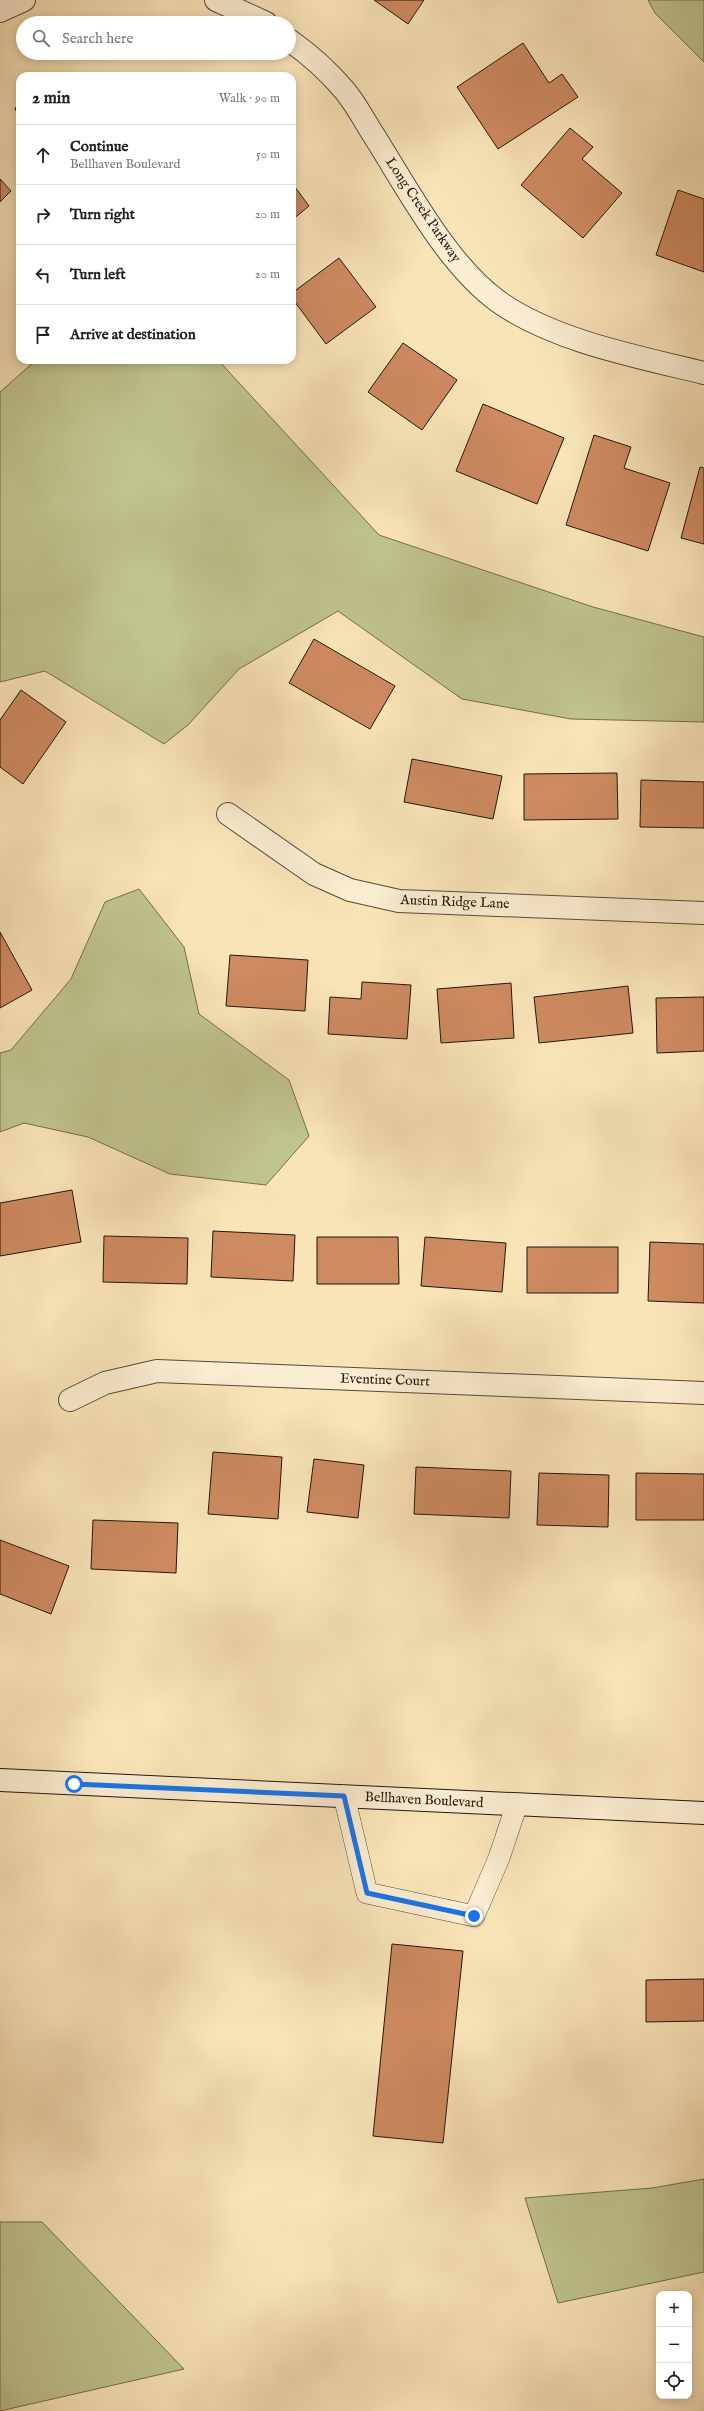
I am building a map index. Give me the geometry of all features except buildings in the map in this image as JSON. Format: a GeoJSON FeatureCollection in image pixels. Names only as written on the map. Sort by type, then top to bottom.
{"type":"FeatureCollection","features":[{"type":"Feature","properties":{"kind":"street"},"geometry":{"type":"LineString","coordinates":[[0,10],[24,0]]}},
{"type":"Feature","properties":{"kind":"street"},"geometry":{"type":"LineString","coordinates":[[216,0],[238,4],[256,16]]}},
{"type":"Feature","properties":{"kind":"street","name":"Long Creek Parkway"},"geometry":{"type":"LineString","coordinates":[[296,45],[345,91],[447,249],[471,277],[499,302],[525,318],[556,333],[704,373]]}},
{"type":"Feature","properties":{"kind":"street","name":"Austin Ridge Lane"},"geometry":{"type":"LineString","coordinates":[[228,814],[314,874],[350,890],[399,901],[704,913]]}},
{"type":"Feature","properties":{"kind":"street","name":"Eventine Court"},"geometry":{"type":"LineString","coordinates":[[70,1400],[105,1383],[156,1371],[704,1393]]}},
{"type":"Feature","properties":{"kind":"street","name":"Bellhaven Boulevard"},"geometry":{"type":"LineString","coordinates":[[0,1780],[704,1813]]}},
{"type":"Feature","properties":{"kind":"lane"},"geometry":{"type":"LineString","coordinates":[[344,1796],[367,1893],[474,1916],[499,1858],[517,1804]]}},
{"type":"Feature","properties":{"kind":"green space"},"geometry":{"type":"Polygon","coordinates":[[[648,0],[704,0],[704,62],[655,13],[648,0]]]}},
{"type":"Feature","properties":{"kind":"green space"},"geometry":{"type":"Polygon","coordinates":[[[32,364],[222,364],[379,535],[593,607],[704,637],[704,722],[571,719],[462,699],[338,611],[239,669],[188,725],[164,744],[45,671],[0,682],[0,392],[32,364]]]}},
{"type":"Feature","properties":{"kind":"green space"},"geometry":{"type":"Polygon","coordinates":[[[139,889],[184,947],[199,1014],[289,1080],[309,1136],[266,1185],[170,1174],[88,1137],[24,1123],[0,1132],[0,1053],[11,1050],[71,979],[105,902],[139,889]]]}},
{"type":"Feature","properties":{"kind":"green space"},"geometry":{"type":"Polygon","coordinates":[[[704,2179],[704,2272],[558,2303],[525,2198],[652,2188],[704,2179]]]}},
{"type":"Feature","properties":{"kind":"green space"},"geometry":{"type":"Polygon","coordinates":[[[0,2222],[42,2222],[184,2369],[0,2411],[0,2222]]]}},
{"type":"Feature","properties":{"kind":"route"},"geometry":{"type":"LineString","coordinates":[[74,1784],[344,1796],[367,1893],[474,1916]]}}]}
